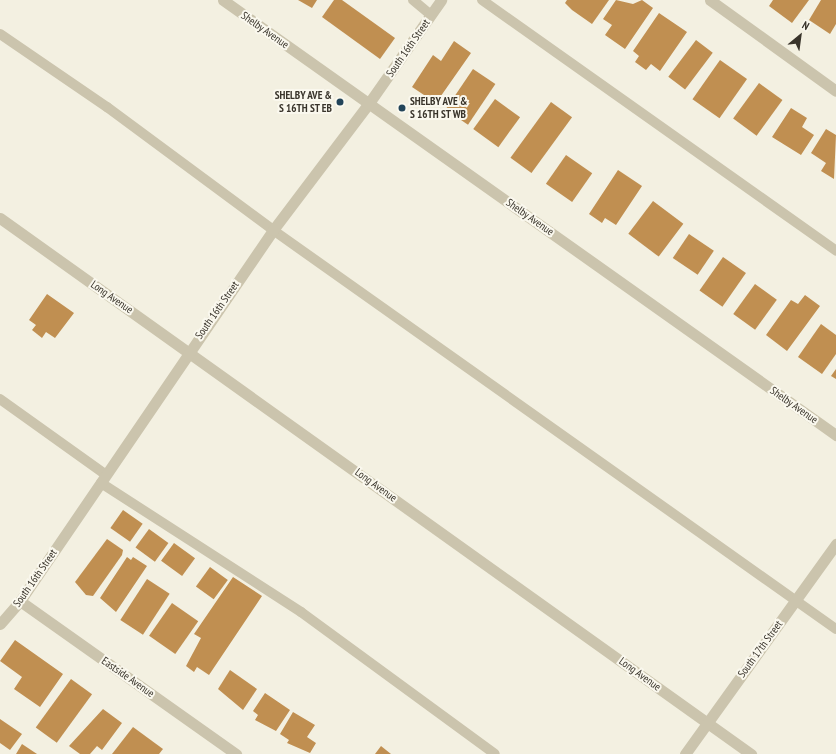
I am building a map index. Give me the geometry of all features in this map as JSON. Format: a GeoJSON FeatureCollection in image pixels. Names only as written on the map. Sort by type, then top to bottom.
{"type":"FeatureCollection","features":[{"type":"Feature","properties":{"kind":"street","name":"Shelby Avenue"},"geometry":{"type":"LineString","coordinates":[[223,0],[836,435]]}},
{"type":"Feature","properties":{"kind":"street","name":"South 16th Street"},"geometry":{"type":"LineString","coordinates":[[0,624],[20,600],[188,351],[273,230],[369,104],[441,0]]}},
{"type":"Feature","properties":{"kind":"street"},"geometry":{"type":"LineString","coordinates":[[710,0],[836,91]]}},
{"type":"Feature","properties":{"kind":"street","name":"Long Avenue"},"geometry":{"type":"LineString","coordinates":[[0,218],[751,754]]}},
{"type":"Feature","properties":{"kind":"street","name":"South 17th Street"},"geometry":{"type":"LineString","coordinates":[[685,754],[836,544]]}},
{"type":"Feature","properties":{"kind":"street","name":"Eastside Avenue"},"geometry":{"type":"LineString","coordinates":[[20,600],[236,754]]}},
{"type":"Feature","properties":{"kind":"lane"},"geometry":{"type":"LineString","coordinates":[[413,0],[431,15]]}},
{"type":"Feature","properties":{"kind":"lane"},"geometry":{"type":"LineString","coordinates":[[482,0],[836,251]]}},
{"type":"Feature","properties":{"kind":"lane"},"geometry":{"type":"LineString","coordinates":[[0,34],[107,107],[273,230],[836,629]]}},
{"type":"Feature","properties":{"kind":"lane"},"geometry":{"type":"LineString","coordinates":[[0,399],[103,479],[301,612],[494,754]]}},
{"type":"Feature","properties":{"kind":"building"},"geometry":{"type":"Polygon","coordinates":[[[298,0],[317,0],[312,8],[298,0]]]}},
{"type":"Feature","properties":{"kind":"building"},"geometry":{"type":"Polygon","coordinates":[[[334,0],[342,0],[395,38],[380,59],[322,17],[334,0]]]}},
{"type":"Feature","properties":{"kind":"building"},"geometry":{"type":"Polygon","coordinates":[[[567,0],[609,0],[592,24],[572,10],[565,3],[567,0]]]}},
{"type":"Feature","properties":{"kind":"building"},"geometry":{"type":"Polygon","coordinates":[[[616,0],[633,4],[642,0],[653,8],[625,49],[605,35],[612,25],[603,19],[616,0]]]}},
{"type":"Feature","properties":{"kind":"building"},"geometry":{"type":"Polygon","coordinates":[[[773,0],[809,0],[792,23],[769,6],[773,0]]]}},
{"type":"Feature","properties":{"kind":"building"},"geometry":{"type":"Polygon","coordinates":[[[821,0],[836,0],[836,24],[830,34],[809,20],[821,0]]]}},
{"type":"Feature","properties":{"kind":"building"},"geometry":{"type":"Polygon","coordinates":[[[659,13],[687,32],[660,71],[651,64],[646,70],[635,62],[639,56],[633,51],[659,13]]]}},
{"type":"Feature","properties":{"kind":"building"},"geometry":{"type":"Polygon","coordinates":[[[696,40],[713,53],[685,89],[668,77],[696,40]]]}},
{"type":"Feature","properties":{"kind":"building"},"geometry":{"type":"Polygon","coordinates":[[[454,41],[471,53],[436,103],[412,87],[433,55],[441,61],[454,41]]]}},
{"type":"Feature","properties":{"kind":"building"},"geometry":{"type":"Polygon","coordinates":[[[720,60],[747,79],[720,118],[692,99],[720,60]]]}},
{"type":"Feature","properties":{"kind":"building"},"geometry":{"type":"Polygon","coordinates":[[[473,69],[495,84],[468,125],[446,110],[473,69]]]}},
{"type":"Feature","properties":{"kind":"building"},"geometry":{"type":"Polygon","coordinates":[[[759,83],[782,100],[757,136],[733,119],[759,83]]]}},
{"type":"Feature","properties":{"kind":"building"},"geometry":{"type":"Polygon","coordinates":[[[495,99],[520,117],[498,147],[473,129],[495,99]]]}},
{"type":"Feature","properties":{"kind":"building"},"geometry":{"type":"Polygon","coordinates":[[[551,102],[572,117],[531,173],[510,158],[551,102]]]}},
{"type":"Feature","properties":{"kind":"building"},"geometry":{"type":"Polygon","coordinates":[[[791,108],[807,118],[802,127],[814,135],[801,155],[772,137],[791,108]]]}},
{"type":"Feature","properties":{"kind":"building"},"geometry":{"type":"Polygon","coordinates":[[[826,129],[836,135],[834,179],[821,171],[826,163],[811,153],[826,129]]]}},
{"type":"Feature","properties":{"kind":"building"},"geometry":{"type":"Polygon","coordinates":[[[566,155],[592,173],[572,202],[546,184],[566,155]]]}},
{"type":"Feature","properties":{"kind":"building"},"geometry":{"type":"Polygon","coordinates":[[[618,170],[642,186],[616,225],[605,218],[602,223],[589,214],[618,170]]]}},
{"type":"Feature","properties":{"kind":"building"},"geometry":{"type":"Polygon","coordinates":[[[653,201],[683,224],[659,257],[628,234],[653,201]]]}},
{"type":"Feature","properties":{"kind":"building"},"geometry":{"type":"Polygon","coordinates":[[[689,234],[714,251],[698,275],[673,258],[689,234]]]}},
{"type":"Feature","properties":{"kind":"building"},"geometry":{"type":"Polygon","coordinates":[[[723,257],[746,273],[722,307],[699,291],[723,257]]]}},
{"type":"Feature","properties":{"kind":"building"},"geometry":{"type":"Polygon","coordinates":[[[755,284],[777,300],[755,330],[733,314],[755,284]]]}},
{"type":"Feature","properties":{"kind":"building"},"geometry":{"type":"Polygon","coordinates":[[[47,294],[74,313],[55,338],[46,332],[42,338],[32,330],[36,325],[29,320],[47,294]]]}},
{"type":"Feature","properties":{"kind":"building"},"geometry":{"type":"Polygon","coordinates":[[[805,295],[820,306],[787,351],[766,335],[791,300],[798,304],[805,295]]]}},
{"type":"Feature","properties":{"kind":"building"},"geometry":{"type":"Polygon","coordinates":[[[821,324],[836,335],[836,354],[822,374],[798,357],[821,324]]]}},
{"type":"Feature","properties":{"kind":"building"},"geometry":{"type":"Polygon","coordinates":[[[836,369],[836,379],[831,376],[836,369]]]}},
{"type":"Feature","properties":{"kind":"building"},"geometry":{"type":"Polygon","coordinates":[[[123,510],[143,524],[130,542],[110,528],[123,510]]]}},
{"type":"Feature","properties":{"kind":"building"},"geometry":{"type":"Polygon","coordinates":[[[149,529],[168,543],[155,562],[135,548],[149,529]]]}},
{"type":"Feature","properties":{"kind":"building"},"geometry":{"type":"Polygon","coordinates":[[[107,539],[123,550],[122,555],[93,596],[86,595],[75,582],[107,539]]]}},
{"type":"Feature","properties":{"kind":"building"},"geometry":{"type":"Polygon","coordinates":[[[174,543],[195,558],[182,576],[161,561],[174,543]]]}},
{"type":"Feature","properties":{"kind":"building"},"geometry":{"type":"Polygon","coordinates":[[[127,557],[131,560],[133,557],[147,566],[116,612],[100,598],[127,557]]]}},
{"type":"Feature","properties":{"kind":"building"},"geometry":{"type":"Polygon","coordinates":[[[210,567],[228,580],[214,599],[196,586],[210,567]]]}},
{"type":"Feature","properties":{"kind":"building"},"geometry":{"type":"Polygon","coordinates":[[[233,577],[262,596],[209,675],[197,667],[194,672],[186,666],[201,638],[194,634],[233,577]]]}},
{"type":"Feature","properties":{"kind":"building"},"geometry":{"type":"Polygon","coordinates":[[[147,579],[170,594],[143,635],[120,620],[147,579]]]}},
{"type":"Feature","properties":{"kind":"building"},"geometry":{"type":"Polygon","coordinates":[[[172,603],[198,621],[175,654],[149,636],[172,603]]]}},
{"type":"Feature","properties":{"kind":"building"},"geometry":{"type":"Polygon","coordinates":[[[15,640],[63,674],[40,707],[14,689],[22,677],[0,661],[15,640]]]}},
{"type":"Feature","properties":{"kind":"building"},"geometry":{"type":"Polygon","coordinates":[[[230,670],[257,689],[243,710],[218,689],[230,670]]]}},
{"type":"Feature","properties":{"kind":"building"},"geometry":{"type":"Polygon","coordinates":[[[71,679],[92,694],[57,743],[36,728],[71,679]]]}},
{"type":"Feature","properties":{"kind":"building"},"geometry":{"type":"Polygon","coordinates":[[[265,693],[290,710],[276,731],[255,720],[258,715],[253,711],[265,693]]]}},
{"type":"Feature","properties":{"kind":"building"},"geometry":{"type":"Polygon","coordinates":[[[103,709],[122,723],[102,750],[97,746],[90,754],[80,754],[69,746],[103,709]]]}},
{"type":"Feature","properties":{"kind":"building"},"geometry":{"type":"Polygon","coordinates":[[[293,712],[315,725],[307,737],[316,743],[310,753],[287,743],[289,740],[280,734],[293,712]]]}},
{"type":"Feature","properties":{"kind":"building"},"geometry":{"type":"Polygon","coordinates":[[[0,719],[22,734],[10,750],[0,743],[0,719]]]}},
{"type":"Feature","properties":{"kind":"building"},"geometry":{"type":"Polygon","coordinates":[[[133,727],[163,749],[159,754],[112,754],[133,727]]]}},
{"type":"Feature","properties":{"kind":"building"},"geometry":{"type":"Polygon","coordinates":[[[22,744],[37,754],[16,754],[22,744]]]}},
{"type":"Feature","properties":{"kind":"building"},"geometry":{"type":"Polygon","coordinates":[[[381,746],[391,754],[375,754],[381,746]]]}},
{"type":"Feature","properties":{"kind":"place","name":"SHELBY AVE & S 16TH ST EB"},"geometry":{"type":"Point","coordinates":[340,102]}},
{"type":"Feature","properties":{"kind":"place","name":"SHELBY AVE & S 16TH ST WB"},"geometry":{"type":"Point","coordinates":[402,108]}}]}
